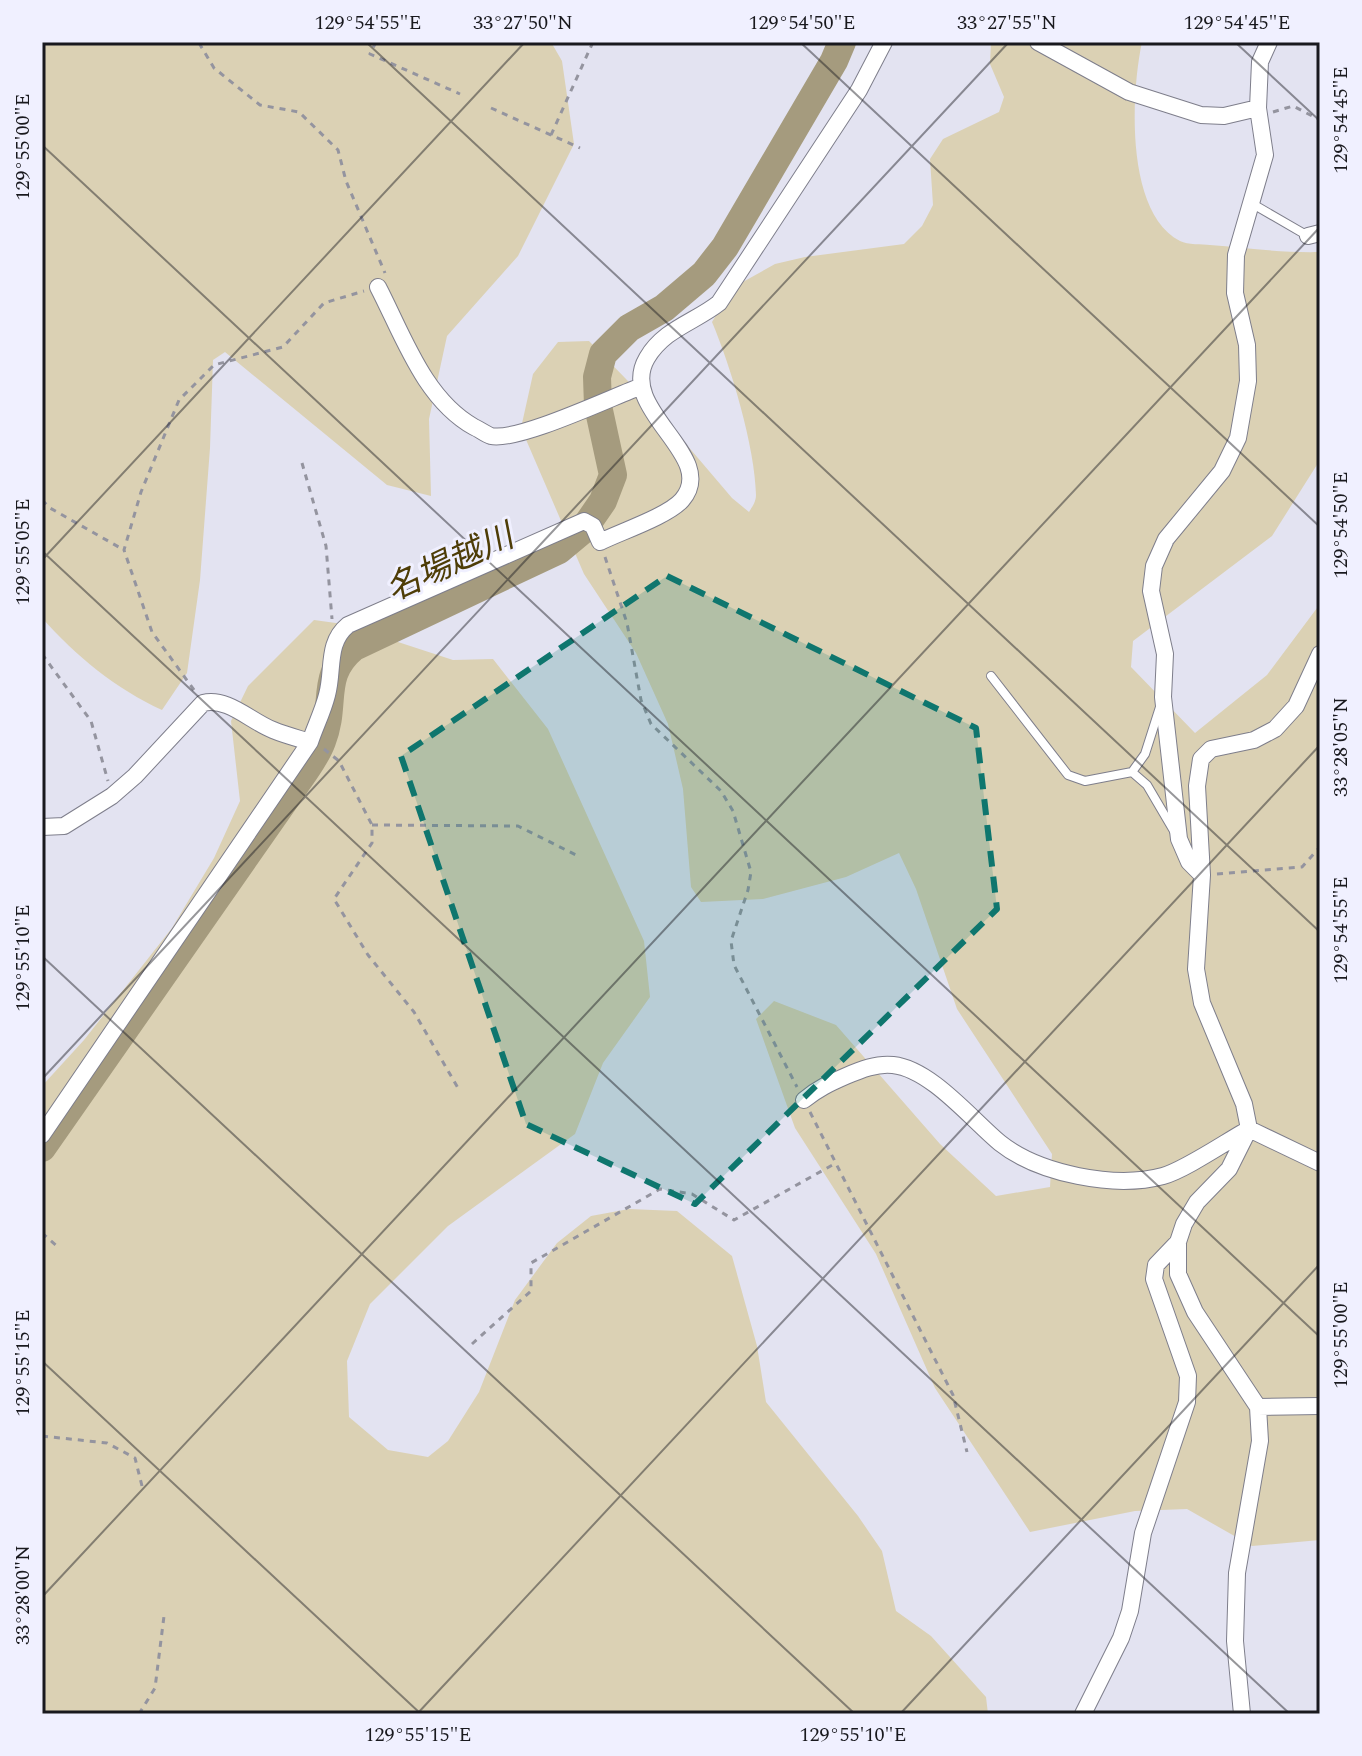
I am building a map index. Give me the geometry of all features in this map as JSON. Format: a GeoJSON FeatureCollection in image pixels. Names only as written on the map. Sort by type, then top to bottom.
{"type":"FeatureCollection","features":[{"type":"Feature","properties":{"kind":"street"},"geometry":{"type":"LineString","coordinates":[[42,1135],[310,742],[327,694],[334,643],[339,633],[348,625],[584,521],[597,535],[671,509],[682,500],[692,476],[687,461],[649,406],[642,386],[645,361],[656,345],[677,327],[703,316],[719,303],[859,90],[884,42]]}},
{"type":"Feature","properties":{"kind":"street"},"geometry":{"type":"LineString","coordinates":[[1038,42],[1129,92],[1201,115],[1224,116],[1258,108]]}},
{"type":"Feature","properties":{"kind":"street"},"geometry":{"type":"LineString","coordinates":[[1202,875],[1189,862],[1179,839],[1163,697],[1165,654],[1151,591],[1154,566],[1166,539],[1222,471],[1238,438],[1248,381],[1247,345],[1235,293],[1236,255],[1265,155],[1258,108],[1260,62],[1269,42]]}},
{"type":"Feature","properties":{"kind":"street"},"geometry":{"type":"LineString","coordinates":[[378,287],[421,371],[441,398],[469,423],[491,436],[523,432],[642,386]]}},
{"type":"Feature","properties":{"kind":"street"},"geometry":{"type":"LineString","coordinates":[[1242,1714],[1235,1641],[1237,1573],[1260,1441],[1258,1407],[1195,1312],[1178,1274],[1178,1242],[1184,1224],[1197,1202],[1229,1169],[1249,1129],[1244,1104],[1202,1003],[1196,969],[1202,875],[1197,786],[1201,759],[1211,749],[1254,740],[1275,729],[1296,706],[1320,654]]}},
{"type":"Feature","properties":{"kind":"street"},"geometry":{"type":"LineString","coordinates":[[42,827],[64,826],[112,796],[135,776],[203,703],[213,700],[223,703],[271,730],[310,742]]}},
{"type":"Feature","properties":{"kind":"street"},"geometry":{"type":"LineString","coordinates":[[804,1100],[818,1088],[864,1069],[892,1064],[913,1071],[952,1098],[1002,1144],[1033,1163],[1075,1175],[1127,1181],[1165,1175],[1249,1129]]}},
{"type":"Feature","properties":{"kind":"street"},"geometry":{"type":"LineString","coordinates":[[1249,1129],[1320,1163]]}},
{"type":"Feature","properties":{"kind":"street"},"geometry":{"type":"LineString","coordinates":[[1083,1714],[1126,1625],[1143,1533],[1187,1402],[1188,1376],[1154,1279],[1156,1265],[1178,1242]]}},
{"type":"Feature","properties":{"kind":"street"},"geometry":{"type":"LineString","coordinates":[[1258,1407],[1320,1406]]}},
{"type":"Feature","properties":{"kind":"lane"},"geometry":{"type":"LineString","coordinates":[[1251,203],[1314,234]]}},
{"type":"Feature","properties":{"kind":"lane"},"geometry":{"type":"LineString","coordinates":[[991,676],[1068,775],[1085,781],[1132,772],[1145,754],[1163,697]]}},
{"type":"Feature","properties":{"kind":"lane"},"geometry":{"type":"LineString","coordinates":[[1132,772],[1147,785],[1179,839]]}},
{"type":"Feature","properties":{"kind":"path"},"geometry":{"type":"LineString","coordinates":[[376,42],[370,54],[460,94]]}},
{"type":"Feature","properties":{"kind":"path"},"geometry":{"type":"LineString","coordinates":[[551,135],[593,42]]}},
{"type":"Feature","properties":{"kind":"path"},"geometry":{"type":"LineString","coordinates":[[199,43],[214,68],[260,105],[299,112],[338,150],[346,181],[387,276],[378,287],[324,303],[283,347],[214,365],[179,400],[141,492],[124,550],[152,632],[203,703]]}},
{"type":"Feature","properties":{"kind":"path"},"geometry":{"type":"LineString","coordinates":[[1258,108],[1274,113],[1293,106],[1320,120]]}},
{"type":"Feature","properties":{"kind":"path"},"geometry":{"type":"LineString","coordinates":[[491,108],[580,148]]}},
{"type":"Feature","properties":{"kind":"path"},"geometry":{"type":"LineString","coordinates":[[302,463],[326,546],[331,616],[339,633]]}},
{"type":"Feature","properties":{"kind":"path"},"geometry":{"type":"LineString","coordinates":[[42,500],[50,508],[124,550]]}},
{"type":"Feature","properties":{"kind":"path"},"geometry":{"type":"LineString","coordinates":[[597,535],[627,623],[641,700],[651,724],[721,791],[733,811],[751,872],[731,941],[734,965],[953,1395],[967,1452]]}},
{"type":"Feature","properties":{"kind":"path"},"geometry":{"type":"LineString","coordinates":[[42,654],[91,721],[112,796]]}},
{"type":"Feature","properties":{"kind":"path"},"geometry":{"type":"LineString","coordinates":[[327,749],[339,761],[372,825],[372,843],[334,899],[368,955],[414,1012],[458,1088]]}},
{"type":"Feature","properties":{"kind":"path"},"geometry":{"type":"LineString","coordinates":[[372,825],[518,826],[580,857]]}},
{"type":"Feature","properties":{"kind":"path"},"geometry":{"type":"LineString","coordinates":[[1202,875],[1302,867],[1320,847]]}},
{"type":"Feature","properties":{"kind":"path"},"geometry":{"type":"LineString","coordinates":[[472,1344],[531,1291],[531,1263],[660,1189],[692,1194],[734,1220],[836,1163]]}},
{"type":"Feature","properties":{"kind":"path"},"geometry":{"type":"LineString","coordinates":[[42,1233],[59,1248]]}},
{"type":"Feature","properties":{"kind":"path"},"geometry":{"type":"LineString","coordinates":[[42,1436],[107,1443],[135,1458],[142,1486]]}},
{"type":"Feature","properties":{"kind":"path"},"geometry":{"type":"LineString","coordinates":[[139,1714],[155,1688],[164,1616]]}},
{"type":"Feature","properties":{"kind":"highlighted area"},"geometry":{"type":"Polygon","coordinates":[[[667,576],[976,728],[997,909],[695,1204],[526,1124],[401,756],[667,576]]]}},
{"type":"Feature","properties":{"kind":"shaded area"},"geometry":{"type":"Polygon","coordinates":[[[42,42],[551,42],[562,61],[574,144],[518,256],[447,336],[429,419],[431,496],[387,485],[225,352],[213,360],[200,580],[187,673],[162,710],[98,670],[42,618],[42,42]]]}},
{"type":"Feature","properties":{"kind":"shaded area"},"geometry":{"type":"Polygon","coordinates":[[[991,42],[1142,42],[1136,91],[1136,150],[1149,205],[1162,227],[1187,243],[1320,252],[1320,460],[1272,536],[1133,641],[1131,667],[1195,733],[1267,675],[1320,604],[1320,1540],[1252,1546],[1187,1509],[1135,1511],[1030,1532],[935,1388],[876,1254],[795,1128],[756,1019],[774,1001],[836,1025],[940,1144],[996,1196],[1050,1187],[1052,1154],[957,1009],[916,889],[899,853],[846,877],[763,899],[701,902],[691,887],[683,789],[668,724],[636,653],[584,574],[521,428],[533,374],[558,342],[589,341],[663,417],[732,498],[749,512],[756,495],[747,431],[712,322],[732,288],[775,264],[904,244],[922,226],[933,205],[930,159],[943,139],[999,112],[1004,97],[990,64],[991,42]]]}},
{"type":"Feature","properties":{"kind":"shaded area"},"geometry":{"type":"Polygon","coordinates":[[[314,620],[343,624],[453,660],[493,659],[548,729],[644,941],[650,997],[603,1063],[575,1134],[448,1226],[370,1304],[347,1361],[349,1417],[388,1450],[428,1457],[448,1441],[479,1392],[515,1300],[557,1243],[591,1216],[629,1209],[677,1211],[732,1256],[757,1346],[766,1402],[858,1516],[882,1551],[896,1611],[931,1636],[986,1697],[988,1714],[42,1714],[42,1086],[84,1040],[172,928],[214,858],[240,801],[231,721],[248,686],[314,620]]]}},
{"type":"Feature","properties":{"kind":"waterway","name":"名場越川"},"geometry":{"type":"LineString","coordinates":[[42,1148],[313,760],[326,727],[332,679],[343,658],[354,647],[559,550],[583,530],[603,501],[613,475],[598,406],[597,377],[603,354],[629,328],[664,308],[704,274],[725,247],[834,61],[842,42]]}}]}
